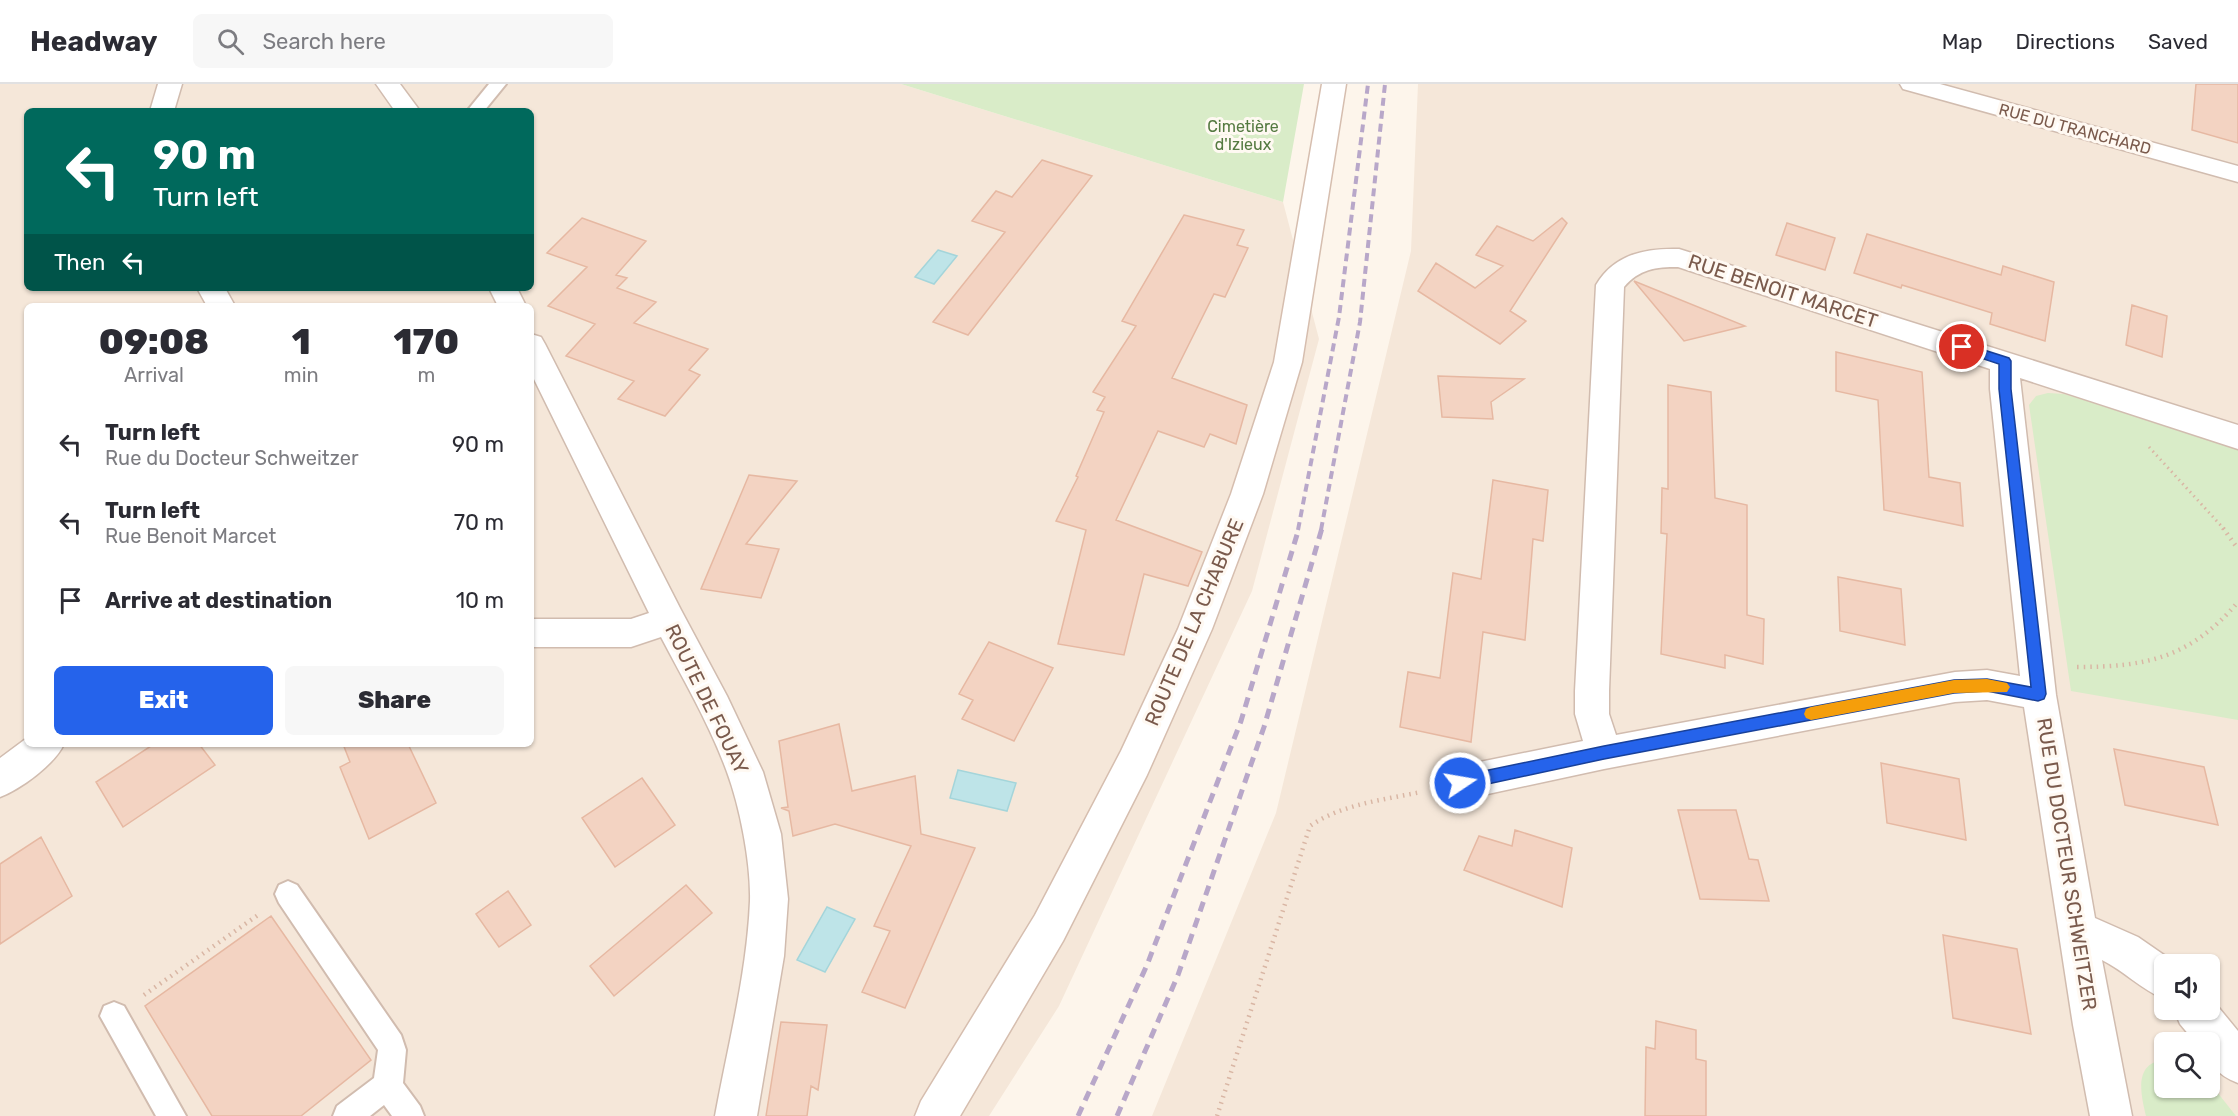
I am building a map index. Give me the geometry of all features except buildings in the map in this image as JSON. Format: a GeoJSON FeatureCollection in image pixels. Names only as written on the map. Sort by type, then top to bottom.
{"type":"FeatureCollection","features":[{"type":"Feature","properties":{"kind":"street"},"geometry":{"type":"LineString","coordinates":[[163,108],[170,84]]}},
{"type":"Feature","properties":{"kind":"street"},"geometry":{"type":"LineString","coordinates":[[388,84],[406,108]]}},
{"type":"Feature","properties":{"kind":"street","name":"ROUTE DE LA CHABURE"},"geometry":{"type":"LineString","coordinates":[[936,1116],[1049,928],[1134,763],[1195,629],[1248,494],[1288,362],[1334,84]]}},
{"type":"Feature","properties":{"kind":"street","name":"RUE DU TRANCHARD"},"geometry":{"type":"LineString","coordinates":[[1912,84],[2238,174]]}},
{"type":"Feature","properties":{"kind":"street","name":"RUE BENOIT MARCET"},"geometry":{"type":"LineString","coordinates":[[1604,753],[1592,714],[1592,691],[1610,285],[1619,272],[1635,263],[1656,258],[1679,258],[2238,437]]}},
{"type":"Feature","properties":{"kind":"street","name":"ROUTE DE FOUAY"},"geometry":{"type":"LineString","coordinates":[[534,351],[669,620],[715,706],[745,772],[762,834],[769,899],[764,956],[736,1116]]}},
{"type":"Feature","properties":{"kind":"street","name":"RUE DU DOCTEUR SCHWEITZER"},"geometry":{"type":"LineString","coordinates":[[2005,361],[2005,389],[2038,694],[2111,1116]]}},
{"type":"Feature","properties":{"kind":"street"},"geometry":{"type":"LineString","coordinates":[[534,633],[631,633],[669,620]]}},
{"type":"Feature","properties":{"kind":"street"},"geometry":{"type":"LineString","coordinates":[[1460,783],[1604,753],[1954,687],[1987,685],[2038,694]]}},
{"type":"Feature","properties":{"kind":"street"},"geometry":{"type":"LineString","coordinates":[[0,780],[42,747]]}},
{"type":"Feature","properties":{"kind":"street"},"geometry":{"type":"LineString","coordinates":[[2078,932],[2111,942],[2154,971]]}},
{"type":"Feature","properties":{"kind":"street"},"geometry":{"type":"LineString","coordinates":[[2202,1020],[2238,1064]]}},
{"type":"Feature","properties":{"kind":"lane"},"geometry":{"type":"LineString","coordinates":[[478,108],[498,84]]}},
{"type":"Feature","properties":{"kind":"lane"},"geometry":{"type":"LineString","coordinates":[[288,894],[391,1044],[394,1056],[389,1071],[389,1084],[410,1116]]}},
{"type":"Feature","properties":{"kind":"lane"},"geometry":{"type":"LineString","coordinates":[[114,1016],[172,1116]]}},
{"type":"Feature","properties":{"kind":"lane"},"geometry":{"type":"LineString","coordinates":[[346,1116],[389,1084]]}},
{"type":"Feature","properties":{"kind":"path"},"geometry":{"type":"LineString","coordinates":[[2121,399],[2124,416],[2131,427],[2224,529],[2238,549]]}},
{"type":"Feature","properties":{"kind":"path"},"geometry":{"type":"LineString","coordinates":[[2035,658],[2077,667],[2101,667],[2159,660],[2181,651],[2216,626],[2238,602]]}},
{"type":"Feature","properties":{"kind":"path"},"geometry":{"type":"LineString","coordinates":[[1217,1116],[1310,826],[1320,817],[1334,812],[1460,783]]}},
{"type":"Feature","properties":{"kind":"path"},"geometry":{"type":"LineString","coordinates":[[114,1016],[288,894]]}},
{"type":"Feature","properties":{"kind":"shaded area"},"geometry":{"type":"Polygon","coordinates":[[[0,84],[901,84],[1283,202],[1319,339],[1252,591],[1059,1006],[989,1116],[0,1116],[0,84]]]}},
{"type":"Feature","properties":{"kind":"shaded area"},"geometry":{"type":"Polygon","coordinates":[[[1418,84],[2238,84],[2238,1116],[1152,1116],[1276,813],[1411,251],[1418,84]]]}},
{"type":"Feature","properties":{"kind":"green space","name":"Cimetière d'Izieux"},"geometry":{"type":"Polygon","coordinates":[[[901,84],[1304,84],[1283,202],[901,84]]]}},
{"type":"Feature","properties":{"kind":"green space"},"geometry":{"type":"Polygon","coordinates":[[[2048,393],[2064,394],[2238,450],[2238,720],[2071,691],[2029,405],[2036,396],[2048,393]]]}},
{"type":"Feature","properties":{"kind":"green space"},"geometry":{"type":"Polygon","coordinates":[[[2154,1062],[2154,1098],[2220,1098],[2220,1096],[2236,1116],[2146,1116],[2141,1090],[2143,1074],[2154,1062]]]}},
{"type":"Feature","properties":{"kind":"water"},"geometry":{"type":"Polygon","coordinates":[[[938,250],[957,256],[934,284],[915,277],[938,250]]]}},
{"type":"Feature","properties":{"kind":"water"},"geometry":{"type":"Polygon","coordinates":[[[958,770],[1016,783],[1007,811],[950,798],[958,770]]]}},
{"type":"Feature","properties":{"kind":"water"},"geometry":{"type":"Polygon","coordinates":[[[827,907],[855,919],[825,972],[797,960],[827,907]]]}},
{"type":"Feature","properties":{"kind":"railway"},"geometry":{"type":"LineString","coordinates":[[1298,530],[1339,317],[1368,84]]}},
{"type":"Feature","properties":{"kind":"railway"},"geometry":{"type":"LineString","coordinates":[[1321,530],[1360,322],[1385,84]]}},
{"type":"Feature","properties":{"kind":"railway"},"geometry":{"type":"LineString","coordinates":[[1078,1116],[1147,965],[1241,721],[1299,528]]}},
{"type":"Feature","properties":{"kind":"railway"},"geometry":{"type":"LineString","coordinates":[[1117,1116],[1178,975],[1264,727],[1322,528]]}},
{"type":"Feature","properties":{"kind":"slow traffic"},"geometry":{"type":"LineString","coordinates":[[1811,714],[1954,687],[1987,685],[2002,687]]}},
{"type":"Feature","properties":{"kind":"route"},"geometry":{"type":"LineString","coordinates":[[1460,783],[1604,753],[1954,687],[1987,685],[2038,694],[2005,389],[2005,361],[1962,347]]}}]}
